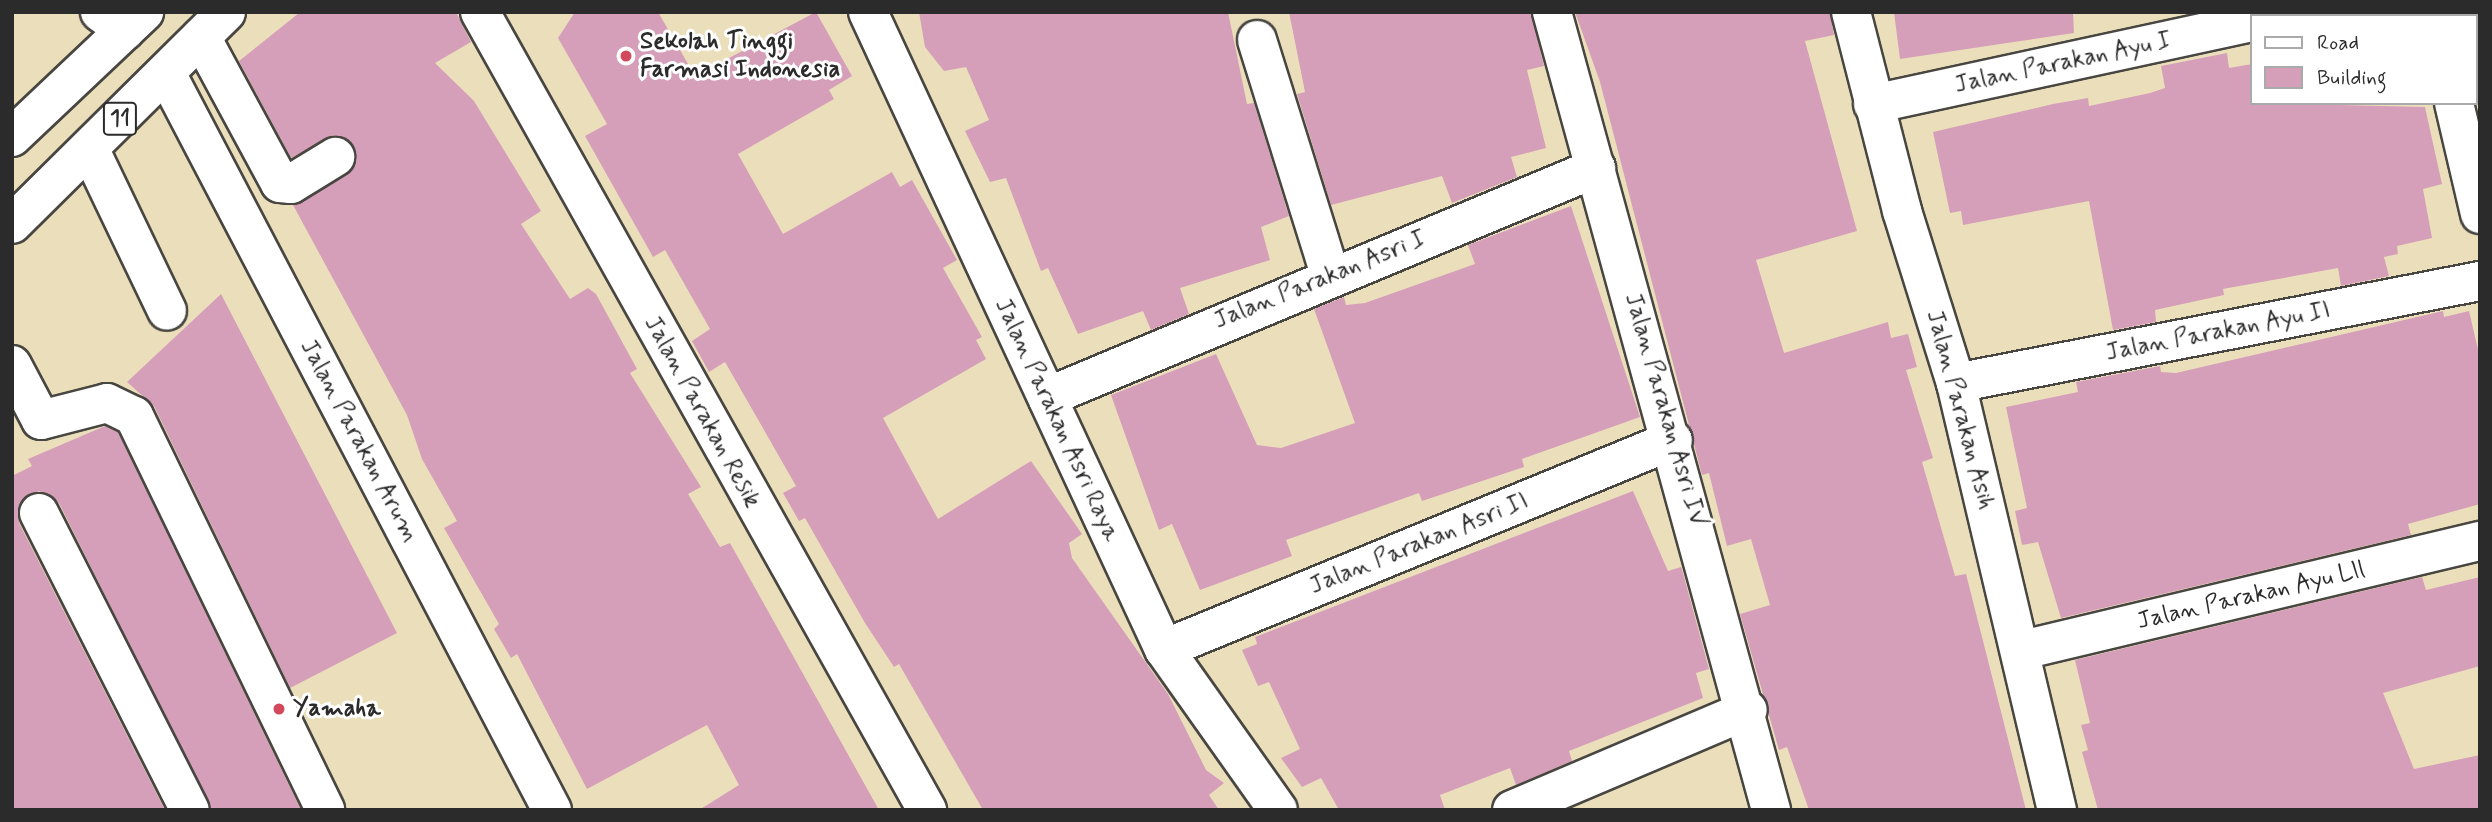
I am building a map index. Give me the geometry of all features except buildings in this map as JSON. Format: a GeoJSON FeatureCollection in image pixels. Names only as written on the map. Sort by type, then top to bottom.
{"type":"FeatureCollection","features":[{"type":"Feature","properties":{"kind":"main road","name":"Jalan Parakan Resik"},"geometry":{"type":"LineString","coordinates":[[480,12],[927,810]]}},
{"type":"Feature","properties":{"kind":"main road","name":"Jalan Parakan Asri Raya"},"geometry":{"type":"LineString","coordinates":[[868,12],[1164,649],[1278,810]]}},
{"type":"Feature","properties":{"kind":"main road","name":"Jalan Parakan Asri IV"},"geometry":{"type":"LineString","coordinates":[[1552,12],[1674,440],[1748,710],[1772,810]]}},
{"type":"Feature","properties":{"kind":"main road","name":"Jalan Parakan Asih"},"geometry":{"type":"LineString","coordinates":[[1851,12],[1873,104],[1956,383],[2022,650],[2057,810]]}},
{"type":"Feature","properties":{"kind":"main road","name":"11"},"geometry":{"type":"LineString","coordinates":[[15,127],[123,18]]}},
{"type":"Feature","properties":{"kind":"main road","name":"Jalan Parakan Ayu I"},"geometry":{"type":"LineString","coordinates":[[1873,104],[2250,22]]}},
{"type":"Feature","properties":{"kind":"main road","name":"11"},"geometry":{"type":"LineString","coordinates":[[12,224],[90,150],[214,24]]}},
{"type":"Feature","properties":{"kind":"main road"},"geometry":{"type":"LineString","coordinates":[[214,24],[280,183],[291,184],[335,157]]}},
{"type":"Feature","properties":{"kind":"main road"},"geometry":{"type":"LineString","coordinates":[[1257,40],[1330,275]]}},
{"type":"Feature","properties":{"kind":"main road","name":"Jalan Parakan Arum"},"geometry":{"type":"LineString","coordinates":[[166,73],[552,810]]}},
{"type":"Feature","properties":{"kind":"main road"},"geometry":{"type":"LineString","coordinates":[[2454,105],[2480,214]]}},
{"type":"Feature","properties":{"kind":"main road"},"geometry":{"type":"LineString","coordinates":[[90,150],[167,311]]}},
{"type":"Feature","properties":{"kind":"main road","name":"Jalan Parakan Asri I"},"geometry":{"type":"LineString","coordinates":[[1046,397],[1330,275],[1597,168]]}},
{"type":"Feature","properties":{"kind":"main road","name":"Jalan Parakan Ayu II"},"geometry":{"type":"LineString","coordinates":[[1956,383],[2480,281]]}},
{"type":"Feature","properties":{"kind":"main road"},"geometry":{"type":"LineString","coordinates":[[12,365],[41,420],[107,403],[134,416],[325,810]]}},
{"type":"Feature","properties":{"kind":"main road","name":"Jalan Parakan Asri II"},"geometry":{"type":"LineString","coordinates":[[1164,649],[1674,440]]}},
{"type":"Feature","properties":{"kind":"main road"},"geometry":{"type":"LineString","coordinates":[[39,513],[190,810]]}},
{"type":"Feature","properties":{"kind":"main road","name":"Jalan Parakan Ayu Lll"},"geometry":{"type":"LineString","coordinates":[[2022,650],[2480,541]]}},
{"type":"Feature","properties":{"kind":"main road"},"geometry":{"type":"LineString","coordinates":[[1511,810],[1748,710]]}},
{"type":"Feature","properties":{"kind":"place","name":"Sekolah Tinggi Farmasi Indonesia"},"geometry":{"type":"Point","coordinates":[626,56]}},
{"type":"Feature","properties":{"kind":"place","name":"Yamaha"},"geometry":{"type":"Point","coordinates":[279,709]}}]}
